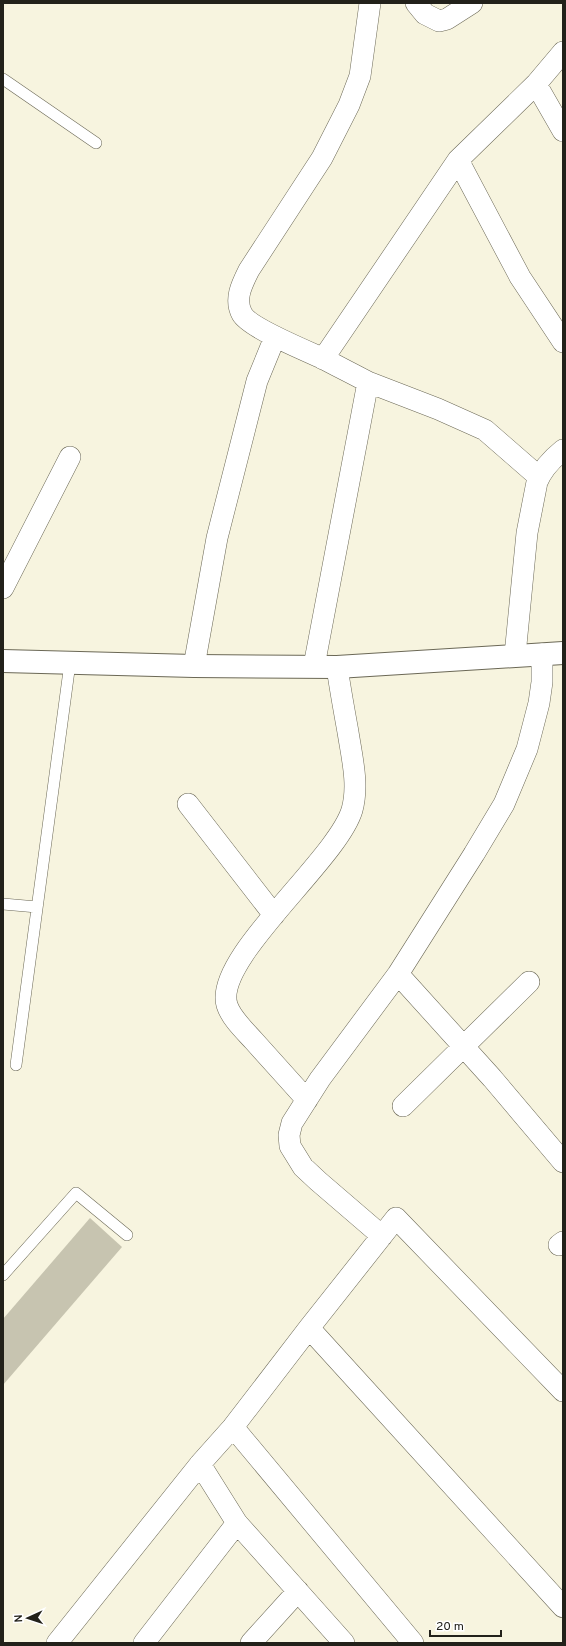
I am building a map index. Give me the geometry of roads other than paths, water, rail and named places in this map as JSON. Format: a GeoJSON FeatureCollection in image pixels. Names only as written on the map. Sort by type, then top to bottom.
{"type":"FeatureCollection","features":[{"type":"Feature","properties":{"kind":"street"},"geometry":{"type":"LineString","coordinates":[[370,3],[360,76],[349,104],[322,158],[259,254],[241,285],[239,305],[242,314],[275,337],[368,382],[438,409],[485,430],[539,477]]}},
{"type":"Feature","properties":{"kind":"street"},"geometry":{"type":"LineString","coordinates":[[416,3],[425,14],[438,21],[447,19],[472,3]]}},
{"type":"Feature","properties":{"kind":"street"},"geometry":{"type":"LineString","coordinates":[[323,359],[458,160],[536,84],[563,52]]}},
{"type":"Feature","properties":{"kind":"street"},"geometry":{"type":"LineString","coordinates":[[536,84],[563,131]]}},
{"type":"Feature","properties":{"kind":"street"},"geometry":{"type":"LineString","coordinates":[[458,160],[520,277],[563,342]]}},
{"type":"Feature","properties":{"kind":"street"},"geometry":{"type":"LineString","coordinates":[[194,666],[217,538],[257,381],[275,337]]}},
{"type":"Feature","properties":{"kind":"street"},"geometry":{"type":"LineString","coordinates":[[314,666],[368,382]]}},
{"type":"Feature","properties":{"kind":"street"},"geometry":{"type":"LineString","coordinates":[[515,655],[527,533],[539,477],[555,457],[563,450]]}},
{"type":"Feature","properties":{"kind":"street"},"geometry":{"type":"LineString","coordinates":[[3,588],[70,457]]}},
{"type":"Feature","properties":{"kind":"street"},"geometry":{"type":"LineString","coordinates":[[3,661],[194,666],[336,667],[563,653]]}},
{"type":"Feature","properties":{"kind":"street"},"geometry":{"type":"LineString","coordinates":[[382,1236],[303,1167],[290,1146],[292,1123],[320,1079],[398,974],[504,804],[527,749],[539,703],[542,682],[542,654]]}},
{"type":"Feature","properties":{"kind":"street"},"geometry":{"type":"LineString","coordinates":[[307,1100],[232,1014],[226,1001],[226,996],[233,971],[248,947],[338,836],[352,811],[355,790],[354,765],[336,667]]}},
{"type":"Feature","properties":{"kind":"street"},"geometry":{"type":"LineString","coordinates":[[188,804],[274,915]]}},
{"type":"Feature","properties":{"kind":"street"},"geometry":{"type":"LineString","coordinates":[[398,974],[492,1078],[563,1162]]}},
{"type":"Feature","properties":{"kind":"street"},"geometry":{"type":"LineString","coordinates":[[403,1106],[529,982]]}},
{"type":"Feature","properties":{"kind":"street"},"geometry":{"type":"LineString","coordinates":[[57,1643],[200,1464],[233,1427],[396,1218],[563,1392]]}},
{"type":"Feature","properties":{"kind":"street"},"geometry":{"type":"LineString","coordinates":[[309,1328],[563,1607]]}},
{"type":"Feature","properties":{"kind":"street"},"geometry":{"type":"LineString","coordinates":[[233,1427],[413,1643]]}},
{"type":"Feature","properties":{"kind":"street"},"geometry":{"type":"LineString","coordinates":[[200,1464],[237,1523],[344,1643]]}},
{"type":"Feature","properties":{"kind":"street"},"geometry":{"type":"LineString","coordinates":[[144,1643],[237,1523]]}},
{"type":"Feature","properties":{"kind":"street"},"geometry":{"type":"LineString","coordinates":[[251,1643],[298,1591]]}},
{"type":"Feature","properties":{"kind":"lane"},"geometry":{"type":"LineString","coordinates":[[3,79],[96,143]]}},
{"type":"Feature","properties":{"kind":"lane"},"geometry":{"type":"LineString","coordinates":[[16,1065],[70,663]]}},
{"type":"Feature","properties":{"kind":"lane"},"geometry":{"type":"LineString","coordinates":[[3,904],[37,907]]}},
{"type":"Feature","properties":{"kind":"lane"},"geometry":{"type":"LineString","coordinates":[[3,1275],[76,1193],[127,1235]]}}]}
